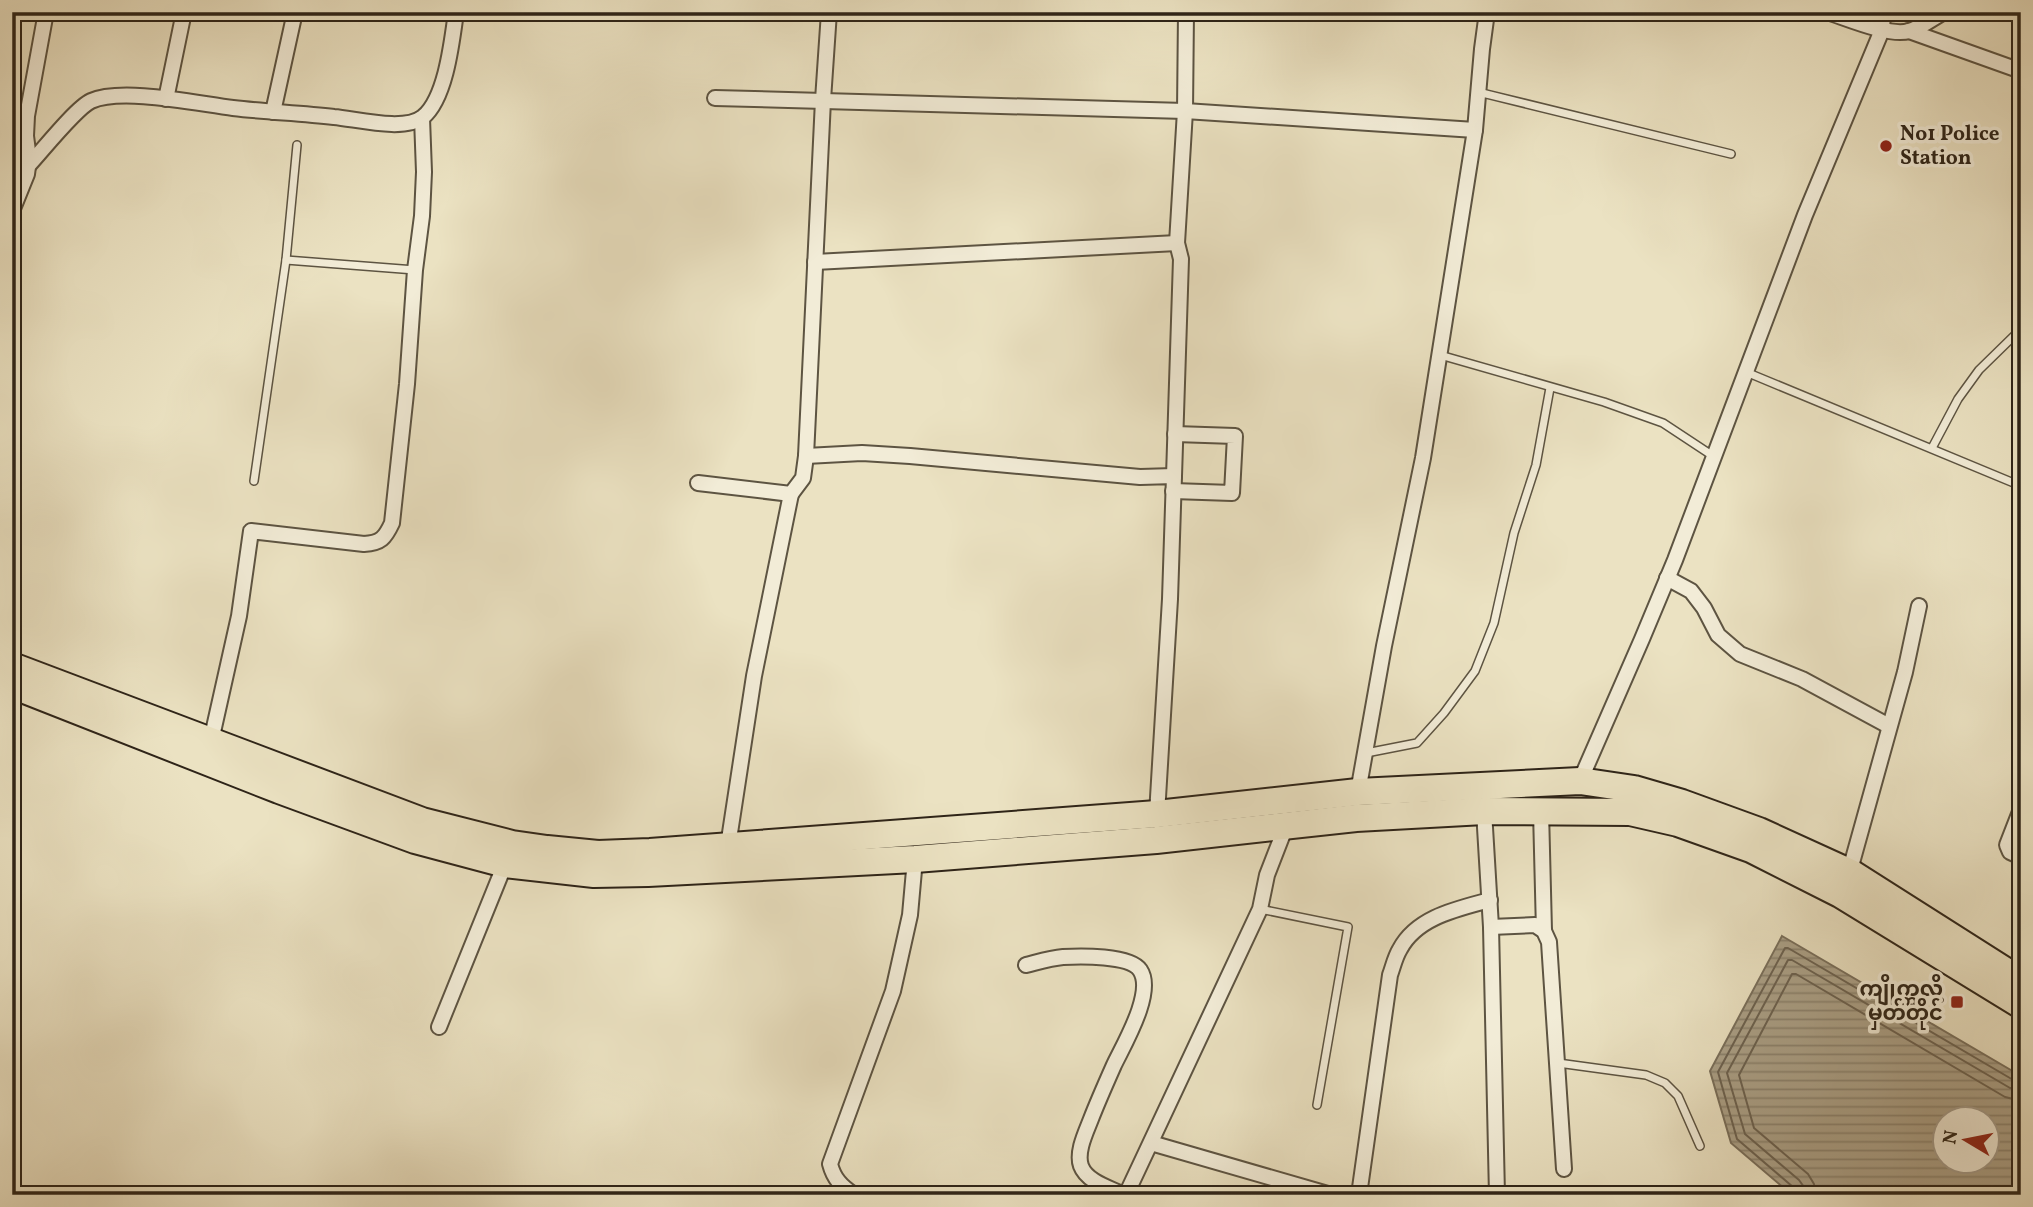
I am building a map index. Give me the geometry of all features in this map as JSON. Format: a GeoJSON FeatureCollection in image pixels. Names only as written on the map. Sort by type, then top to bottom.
{"type":"FeatureCollection","features":[{"type":"Feature","properties":{"kind":"highway"},"geometry":{"type":"LineString","coordinates":[[12,666],[422,821],[512,844],[598,853],[650,852],[1157,814],[1358,792],[1580,781],[1634,789],[1759,831],[1845,884],[2021,981]]}},
{"type":"Feature","properties":{"kind":"highway"},"geometry":{"type":"LineString","coordinates":[[12,684],[279,790],[415,840],[505,864],[594,874],[915,859],[1156,840],[1356,818],[1484,811],[1630,812],[1678,823],[1845,884],[2021,1005]]}},
{"type":"Feature","properties":{"kind":"street"},"geometry":{"type":"LineString","coordinates":[[12,211],[27,174],[27,116],[46,12]]}},
{"type":"Feature","properties":{"kind":"street"},"geometry":{"type":"LineString","coordinates":[[166,99],[184,12]]}},
{"type":"Feature","properties":{"kind":"street"},"geometry":{"type":"LineString","coordinates":[[273,112],[295,12]]}},
{"type":"Feature","properties":{"kind":"street"},"geometry":{"type":"LineString","coordinates":[[28,166],[90,102],[115,95],[407,124],[422,118],[434,104],[456,12]]}},
{"type":"Feature","properties":{"kind":"street"},"geometry":{"type":"LineString","coordinates":[[729,846],[754,676],[791,494],[803,478],[806,456],[829,12]]}},
{"type":"Feature","properties":{"kind":"street"},"geometry":{"type":"LineString","coordinates":[[1157,814],[1170,599],[1181,259],[1177,243],[1185,111],[1186,12]]}},
{"type":"Feature","properties":{"kind":"street"},"geometry":{"type":"LineString","coordinates":[[1358,792],[1391,610],[1423,458],[1475,130],[1488,12]]}},
{"type":"Feature","properties":{"kind":"street"},"geometry":{"type":"LineString","coordinates":[[1827,12],[1882,30],[1909,31],[2021,71]]}},
{"type":"Feature","properties":{"kind":"street"},"geometry":{"type":"LineString","coordinates":[[1580,781],[1667,578],[1810,202],[1882,30],[1883,12]]}},
{"type":"Feature","properties":{"kind":"street"},"geometry":{"type":"LineString","coordinates":[[1909,31],[1944,12]]}},
{"type":"Feature","properties":{"kind":"street"},"geometry":{"type":"LineString","coordinates":[[715,98],[1185,111],[1475,130]]}},
{"type":"Feature","properties":{"kind":"street"},"geometry":{"type":"LineString","coordinates":[[211,741],[239,616],[251,531],[364,544],[378,543],[385,537],[391,523],[408,384],[415,270],[422,216],[422,118]]}},
{"type":"Feature","properties":{"kind":"street"},"geometry":{"type":"LineString","coordinates":[[815,262],[1177,243]]}},
{"type":"Feature","properties":{"kind":"street"},"geometry":{"type":"LineString","coordinates":[[806,456],[862,453],[1140,477],[1232,493],[1235,436],[1175,433]]}},
{"type":"Feature","properties":{"kind":"street"},"geometry":{"type":"LineString","coordinates":[[698,483],[791,494]]}},
{"type":"Feature","properties":{"kind":"street"},"geometry":{"type":"LineString","coordinates":[[1667,578],[1691,591],[1704,608],[1718,635],[1740,654],[1802,679],[1889,726]]}},
{"type":"Feature","properties":{"kind":"street"},"geometry":{"type":"LineString","coordinates":[[1845,884],[1905,672],[1919,606]]}},
{"type":"Feature","properties":{"kind":"street"},"geometry":{"type":"LineString","coordinates":[[2021,809],[2007,845],[2010,852],[2021,857]]}},
{"type":"Feature","properties":{"kind":"street"},"geometry":{"type":"LineString","coordinates":[[1484,811],[1491,927],[1497,1195]]}},
{"type":"Feature","properties":{"kind":"street"},"geometry":{"type":"LineString","coordinates":[[1541,811],[1544,931],[1549,942],[1564,1169]]}},
{"type":"Feature","properties":{"kind":"street"},"geometry":{"type":"LineString","coordinates":[[1026,965],[1060,957],[1084,957],[1126,961],[1141,971],[1144,980],[1142,998],[1135,1022],[1098,1102],[1081,1148],[1080,1164],[1087,1175],[1125,1195],[1259,909],[1267,875],[1286,826]]}},
{"type":"Feature","properties":{"kind":"street"},"geometry":{"type":"LineString","coordinates":[[854,1195],[842,1187],[833,1175],[830,1164],[893,991],[910,915],[915,859]]}},
{"type":"Feature","properties":{"kind":"street"},"geometry":{"type":"LineString","coordinates":[[439,1027],[505,864]]}},
{"type":"Feature","properties":{"kind":"street"},"geometry":{"type":"LineString","coordinates":[[1359,1195],[1390,975],[1400,949],[1414,930],[1436,917],[1490,900]]}},
{"type":"Feature","properties":{"kind":"street"},"geometry":{"type":"LineString","coordinates":[[1491,927],[1535,925],[1544,931]]}},
{"type":"Feature","properties":{"kind":"street"},"geometry":{"type":"LineString","coordinates":[[1151,1143],[1331,1195]]}},
{"type":"Feature","properties":{"kind":"lane"},"geometry":{"type":"LineString","coordinates":[[1478,92],[1731,154]]}},
{"type":"Feature","properties":{"kind":"lane"},"geometry":{"type":"LineString","coordinates":[[254,481],[286,260],[297,145]]}},
{"type":"Feature","properties":{"kind":"lane"},"geometry":{"type":"LineString","coordinates":[[286,260],[415,270]]}},
{"type":"Feature","properties":{"kind":"lane"},"geometry":{"type":"LineString","coordinates":[[1932,448],[1958,398],[1979,370],[2021,329]]}},
{"type":"Feature","properties":{"kind":"lane"},"geometry":{"type":"LineString","coordinates":[[1438,355],[1604,402],[1663,424],[1713,456]]}},
{"type":"Feature","properties":{"kind":"lane"},"geometry":{"type":"LineString","coordinates":[[1745,371],[2021,486]]}},
{"type":"Feature","properties":{"kind":"lane"},"geometry":{"type":"LineString","coordinates":[[1366,753],[1417,743],[1475,671],[1494,623],[1514,533],[1536,465],[1550,388]]}},
{"type":"Feature","properties":{"kind":"lane"},"geometry":{"type":"LineString","coordinates":[[1259,909],[1348,927],[1317,1105]]}},
{"type":"Feature","properties":{"kind":"lane"},"geometry":{"type":"LineString","coordinates":[[1558,1063],[1646,1074],[1665,1083],[1678,1096],[1700,1146]]}},
{"type":"Feature","properties":{"kind":"water"},"geometry":{"type":"Polygon","coordinates":[[[1782,936],[2021,1076],[2021,1195],[1792,1195],[1731,1143],[1710,1071],[1782,936]]]}},
{"type":"Feature","properties":{"kind":"place","name":"No1 Police Station"},"geometry":{"type":"Point","coordinates":[1886,146]}},
{"type":"Feature","properties":{"kind":"place","name":"ကျိုက္ကလို့ မှတ်တိုင်"},"geometry":{"type":"Point","coordinates":[1957,1002]}}]}
